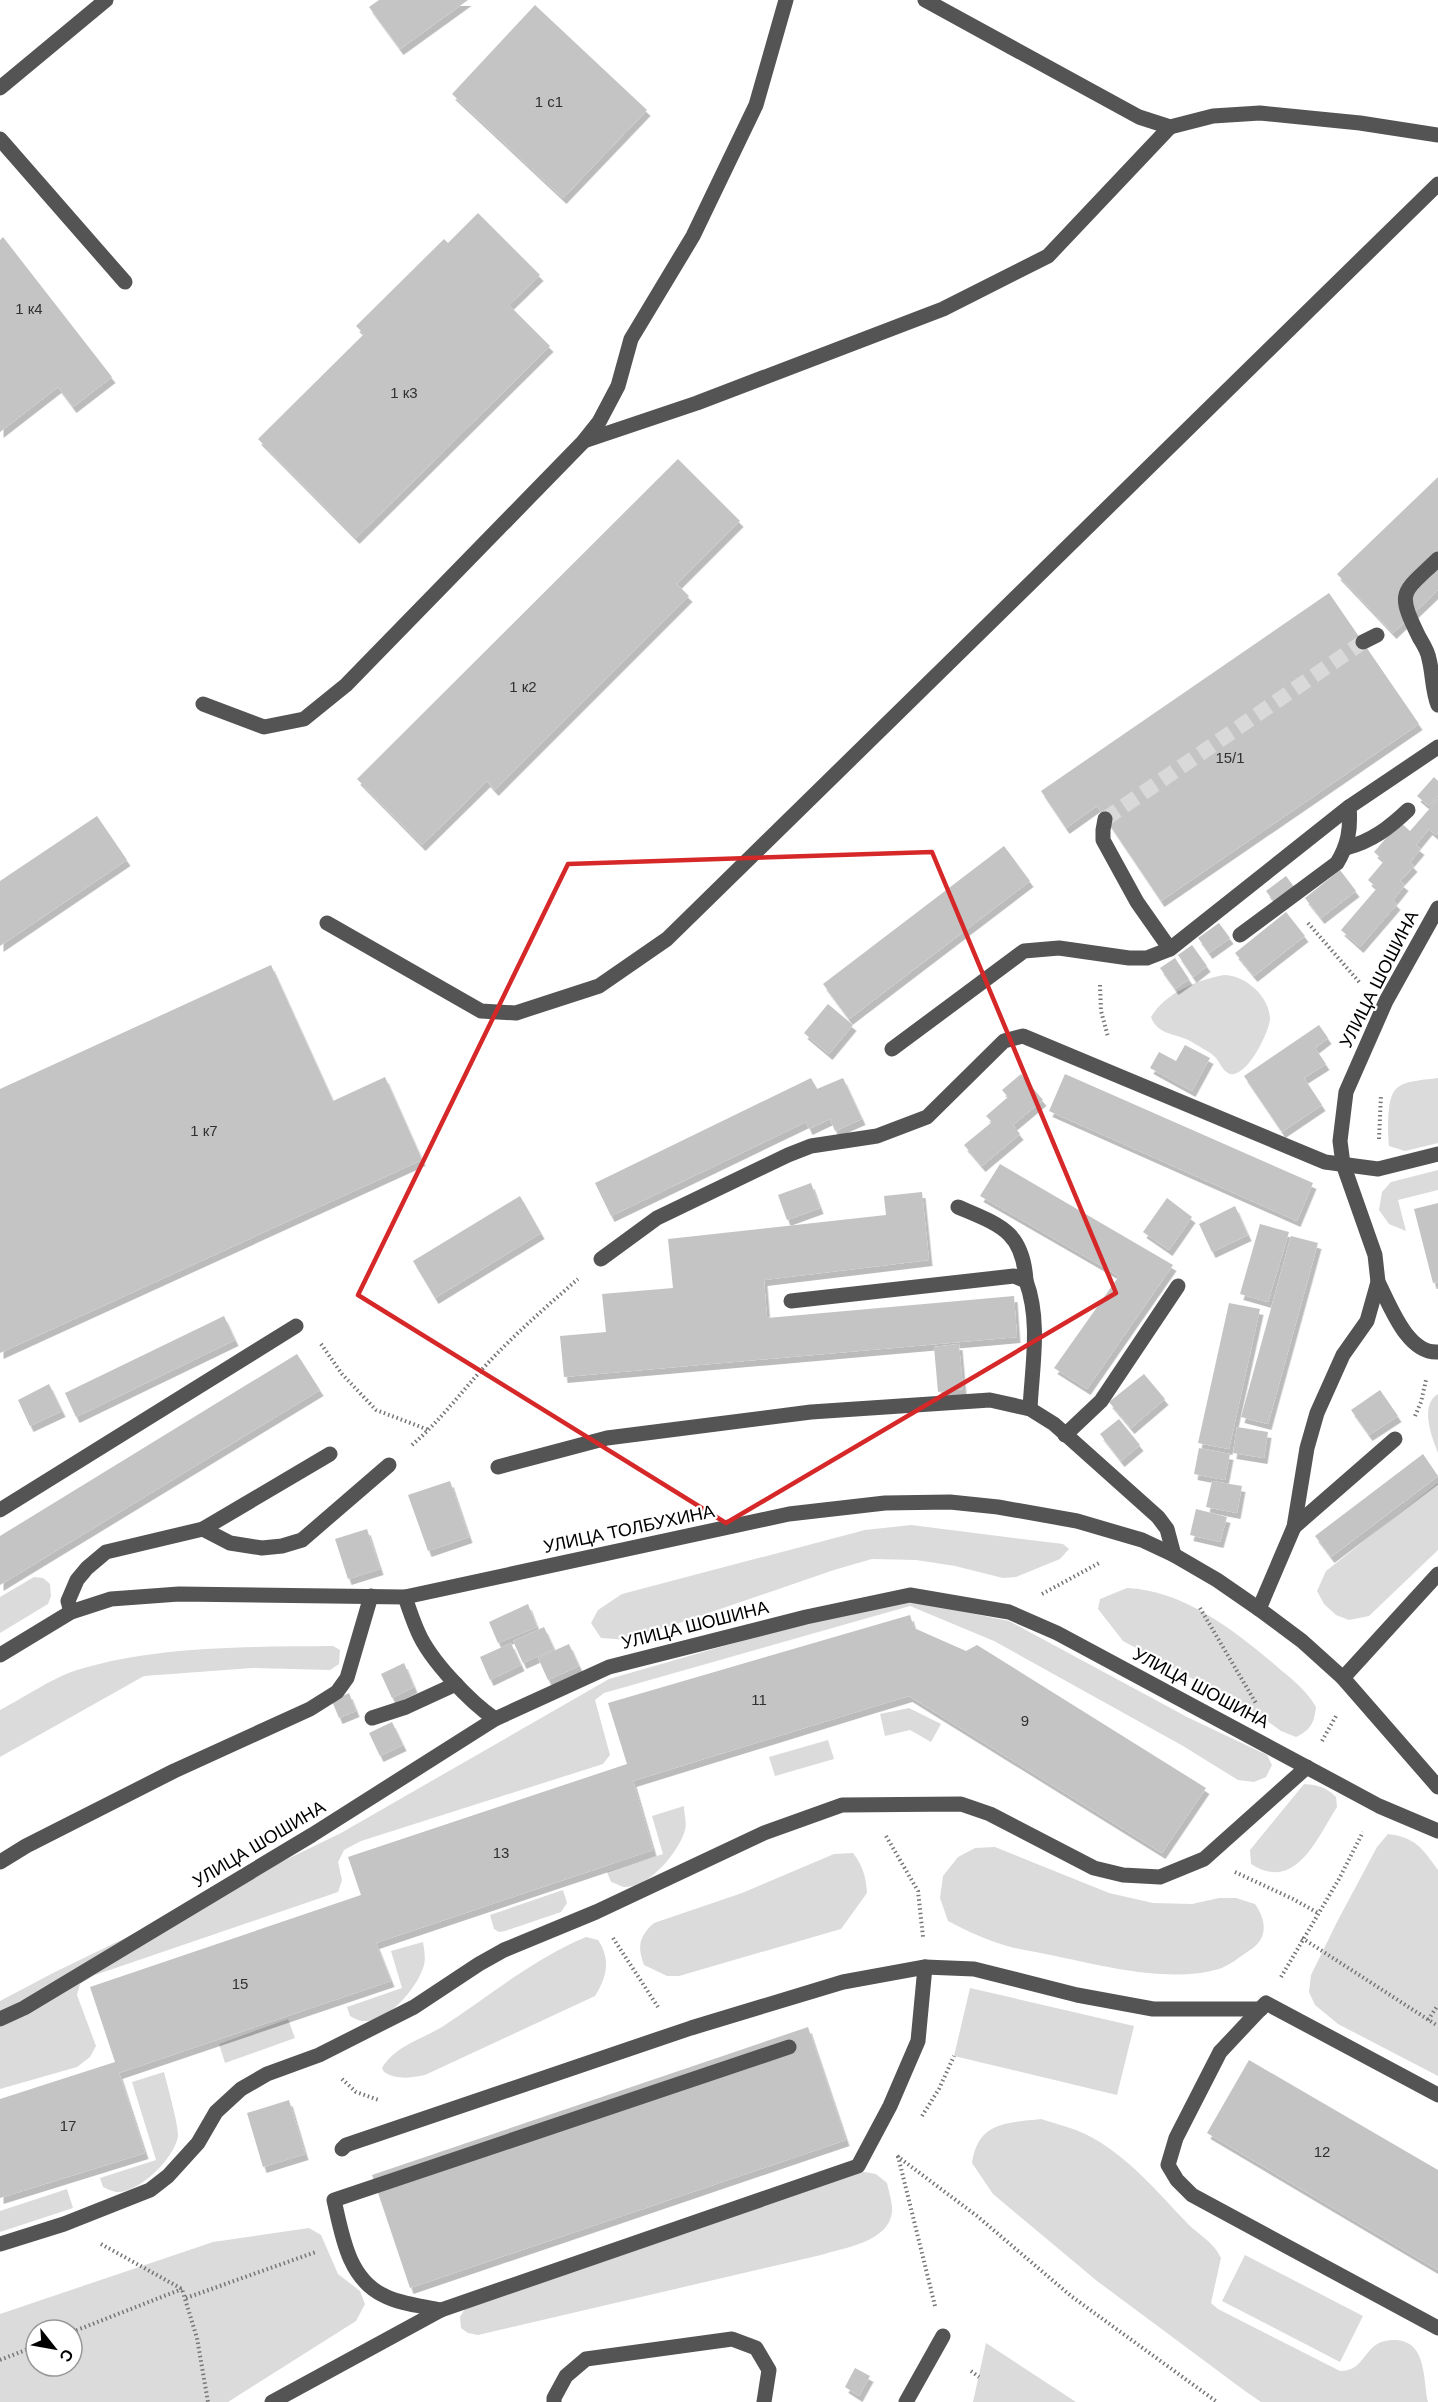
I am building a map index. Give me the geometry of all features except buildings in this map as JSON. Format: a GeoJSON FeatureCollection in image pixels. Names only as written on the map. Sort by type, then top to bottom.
{"type":"FeatureCollection","features":[{"type":"Feature","properties":{"kind":"street"},"geometry":{"type":"LineString","coordinates":[[0,87],[106,0]]}},
{"type":"Feature","properties":{"kind":"street"},"geometry":{"type":"LineString","coordinates":[[203,704],[264,728],[304,718],[346,686],[583,442],[599,422],[618,386],[631,339],[693,236],[756,105],[786,0]]}},
{"type":"Feature","properties":{"kind":"street"},"geometry":{"type":"LineString","coordinates":[[925,0],[1139,117],[1170,127],[1214,116],[1260,113],[1360,123],[1438,135]]}},
{"type":"Feature","properties":{"kind":"street"},"geometry":{"type":"LineString","coordinates":[[583,442],[697,403],[943,309],[1048,256],[1170,127]]}},
{"type":"Feature","properties":{"kind":"street"},"geometry":{"type":"LineString","coordinates":[[0,139],[125,282]]}},
{"type":"Feature","properties":{"kind":"street"},"geometry":{"type":"LineString","coordinates":[[327,923],[481,1011],[516,1013],[599,986],[668,939],[1438,184]]}},
{"type":"Feature","properties":{"kind":"street"},"geometry":{"type":"LineString","coordinates":[[1438,559],[1410,587],[1404,596],[1404,601],[1405,609],[1429,657],[1438,705]]}},
{"type":"Feature","properties":{"kind":"street"},"geometry":{"type":"LineString","coordinates":[[1363,642],[1377,635]]}},
{"type":"Feature","properties":{"kind":"street"},"geometry":{"type":"LineString","coordinates":[[892,1049],[1024,951],[1059,948],[1099,955],[1147,958],[1170,949],[1349,807],[1438,747]]}},
{"type":"Feature","properties":{"kind":"street"},"geometry":{"type":"LineString","coordinates":[[1240,935],[1337,863],[1346,848],[1350,825],[1349,807]]}},
{"type":"Feature","properties":{"kind":"street"},"geometry":{"type":"LineString","coordinates":[[1346,848],[1378,836],[1408,810]]}},
{"type":"Feature","properties":{"kind":"street"},"geometry":{"type":"LineString","coordinates":[[1105,819],[1102,830],[1103,840],[1137,902],[1170,949]]}},
{"type":"Feature","properties":{"kind":"street","name":"УЛИЦА ШОШИНА"},"geometry":{"type":"LineString","coordinates":[[1259,1609],[1294,1527],[1307,1448],[1317,1413],[1343,1355],[1367,1321],[1378,1282],[1375,1255],[1343,1164],[1340,1141],[1346,1092],[1386,1001],[1438,908]]}},
{"type":"Feature","properties":{"kind":"street"},"geometry":{"type":"LineString","coordinates":[[601,1258],[657,1218],[788,1155],[811,1146],[878,1136],[927,1117],[1004,1041],[1023,1036],[1312,1158],[1378,1169],[1438,1154]]}},
{"type":"Feature","properties":{"kind":"street"},"geometry":{"type":"LineString","coordinates":[[958,1207],[1000,1227],[1017,1242],[1024,1259],[1034,1323],[1030,1409]]}},
{"type":"Feature","properties":{"kind":"street"},"geometry":{"type":"LineString","coordinates":[[791,1301],[1014,1276],[1026,1281]]}},
{"type":"Feature","properties":{"kind":"street"},"geometry":{"type":"LineString","coordinates":[[1378,1282],[1409,1338],[1417,1347],[1433,1352]]}},
{"type":"Feature","properties":{"kind":"street"},"geometry":{"type":"LineString","coordinates":[[1065,1436],[1101,1401],[1178,1286]]}},
{"type":"Feature","properties":{"kind":"street"},"geometry":{"type":"LineString","coordinates":[[0,1510],[296,1326]]}},
{"type":"Feature","properties":{"kind":"street"},"geometry":{"type":"LineString","coordinates":[[498,1467],[607,1438],[811,1412],[990,1400],[1030,1409],[1054,1424],[1158,1517],[1167,1529],[1174,1555]]}},
{"type":"Feature","properties":{"kind":"street"},"geometry":{"type":"LineString","coordinates":[[1294,1527],[1395,1439]]}},
{"type":"Feature","properties":{"kind":"street"},"geometry":{"type":"LineString","coordinates":[[71,1612],[68,1601],[77,1580],[106,1552],[202,1529],[330,1454]]}},
{"type":"Feature","properties":{"kind":"street"},"geometry":{"type":"LineString","coordinates":[[202,1529],[230,1543],[262,1548],[282,1546],[302,1540],[389,1465]]}},
{"type":"Feature","properties":{"kind":"street","name":"УЛИЦА ТОЛБУХИНА"},"geometry":{"type":"LineString","coordinates":[[0,1655],[71,1612],[111,1599],[179,1594],[405,1597],[789,1514],[885,1503],[950,1502],[998,1507],[1077,1521],[1142,1540],[1174,1555],[1217,1580],[1259,1609]]}},
{"type":"Feature","properties":{"kind":"street"},"geometry":{"type":"LineString","coordinates":[[1347,1684],[1438,1574]]}},
{"type":"Feature","properties":{"kind":"street","name":"УЛИЦА ШОШИНА"},"geometry":{"type":"LineString","coordinates":[[0,2019],[24,2008],[312,1835],[495,1719],[609,1667],[865,1603],[910,1595],[1009,1612],[1057,1633],[1379,1806],[1438,1831]]}},
{"type":"Feature","properties":{"kind":"street"},"geometry":{"type":"LineString","coordinates":[[0,1862],[26,1846],[174,1771],[310,1709],[337,1692],[347,1678],[371,1596]]}},
{"type":"Feature","properties":{"kind":"street"},"geometry":{"type":"LineString","coordinates":[[405,1597],[418,1635],[456,1684],[480,1708],[495,1719]]}},
{"type":"Feature","properties":{"kind":"street"},"geometry":{"type":"LineString","coordinates":[[1259,1609],[1302,1641],[1347,1684],[1438,1787]]}},
{"type":"Feature","properties":{"kind":"street"},"geometry":{"type":"LineString","coordinates":[[372,1718],[406,1707],[456,1684]]}},
{"type":"Feature","properties":{"kind":"street"},"geometry":{"type":"LineString","coordinates":[[0,2244],[64,2224],[150,2190],[168,2176],[198,2143],[216,2112],[249,2084],[267,2074],[319,2055],[414,2007],[504,1950],[596,1912],[764,1833],[842,1805],[961,1804],[990,1814],[1094,1868],[1123,1875],[1160,1877],[1204,1858],[1307,1767]]}},
{"type":"Feature","properties":{"kind":"street"},"geometry":{"type":"LineString","coordinates":[[342,2149],[346,2145],[691,2028],[843,1982],[926,1967],[974,1970],[1077,1995],[1153,2009],[1261,2009]]}},
{"type":"Feature","properties":{"kind":"street"},"geometry":{"type":"LineString","coordinates":[[272,2402],[441,2310],[858,2166],[890,2106],[918,2041],[926,1967]]}},
{"type":"Feature","properties":{"kind":"street"},"geometry":{"type":"LineString","coordinates":[[1438,2095],[1266,2003],[1220,2052],[1176,2138],[1168,2165],[1177,2180],[1192,2194],[1438,2328]]}},
{"type":"Feature","properties":{"kind":"street"},"geometry":{"type":"LineString","coordinates":[[441,2310],[385,2296],[362,2280],[353,2266],[344,2242],[333,2200],[789,2047]]}},
{"type":"Feature","properties":{"kind":"street"},"geometry":{"type":"LineString","coordinates":[[906,2402],[943,2336]]}},
{"type":"Feature","properties":{"kind":"street"},"geometry":{"type":"LineString","coordinates":[[554,2402],[566,2376],[586,2359],[732,2339],[756,2348],[769,2370],[764,2402]]}},
{"type":"Feature","properties":{"kind":"path"},"geometry":{"type":"LineString","coordinates":[[1289,899],[1351,975],[1370,992],[1386,1001]]}},
{"type":"Feature","properties":{"kind":"path"},"geometry":{"type":"LineString","coordinates":[[1099,955],[1101,1011],[1105,1030],[1130,1082]]}},
{"type":"Feature","properties":{"kind":"path"},"geometry":{"type":"LineString","coordinates":[[1378,1169],[1379,1102],[1382,1091]]}},
{"type":"Feature","properties":{"kind":"path"},"geometry":{"type":"LineString","coordinates":[[389,1465],[430,1430],[488,1364],[544,1308],[601,1258]]}},
{"type":"Feature","properties":{"kind":"path"},"geometry":{"type":"LineString","coordinates":[[296,1326],[310,1332],[342,1374],[376,1410],[430,1430]]}},
{"type":"Feature","properties":{"kind":"path"},"geometry":{"type":"LineString","coordinates":[[1395,1439],[1406,1431],[1421,1402],[1433,1352]]}},
{"type":"Feature","properties":{"kind":"path"},"geometry":{"type":"LineString","coordinates":[[1009,1612],[1142,1540]]}},
{"type":"Feature","properties":{"kind":"path"},"geometry":{"type":"LineString","coordinates":[[1197,1604],[1252,1696],[1279,1752]]}},
{"type":"Feature","properties":{"kind":"path"},"geometry":{"type":"LineString","coordinates":[[1307,1767],[1347,1684]]}},
{"type":"Feature","properties":{"kind":"path"},"geometry":{"type":"LineString","coordinates":[[868,1804],[918,1891],[926,1967]]}},
{"type":"Feature","properties":{"kind":"path"},"geometry":{"type":"LineString","coordinates":[[1293,1956],[1361,1836]]}},
{"type":"Feature","properties":{"kind":"path"},"geometry":{"type":"LineString","coordinates":[[1204,1858],[1318,1913]]}},
{"type":"Feature","properties":{"kind":"path"},"geometry":{"type":"LineString","coordinates":[[596,1912],[660,2010]]}},
{"type":"Feature","properties":{"kind":"path"},"geometry":{"type":"LineString","coordinates":[[1302,1938],[1438,2026]]}},
{"type":"Feature","properties":{"kind":"path"},"geometry":{"type":"LineString","coordinates":[[1428,2020],[1438,2005]]}},
{"type":"Feature","properties":{"kind":"path"},"geometry":{"type":"LineString","coordinates":[[939,2089],[954,2056]]}},
{"type":"Feature","properties":{"kind":"path"},"geometry":{"type":"LineString","coordinates":[[356,2092],[382,2101]]}},
{"type":"Feature","properties":{"kind":"path"},"geometry":{"type":"LineString","coordinates":[[858,2166],[898,2155]]}},
{"type":"Feature","properties":{"kind":"path"},"geometry":{"type":"LineString","coordinates":[[898,2155],[943,2336]]}},
{"type":"Feature","properties":{"kind":"path"},"geometry":{"type":"LineString","coordinates":[[898,2155],[977,2216],[1071,2296],[1217,2402]]}},
{"type":"Feature","properties":{"kind":"path"},"geometry":{"type":"LineString","coordinates":[[64,2224],[182,2289],[197,2338],[208,2402]]}},
{"type":"Feature","properties":{"kind":"path"},"geometry":{"type":"LineString","coordinates":[[186,2298],[344,2242]]}},
{"type":"Feature","properties":{"kind":"path"},"geometry":{"type":"LineString","coordinates":[[84,2327],[182,2289]]}},
{"type":"Feature","properties":{"kind":"path"},"geometry":{"type":"LineString","coordinates":[[0,2360],[24,2351]]}},
{"type":"Feature","properties":{"kind":"path"},"geometry":{"type":"LineString","coordinates":[[971,2371],[979,2377]]}},
{"type":"Feature","properties":{"kind":"highlighted area"},"geometry":{"type":"Polygon","coordinates":[[[932,852],[1116,1293],[726,1523],[358,1295],[568,864],[932,852]]]}},
{"type":"Feature","properties":{"kind":"shaded area"},"geometry":{"type":"Polygon","coordinates":[[[1224,975],[1240,979],[1254,988],[1265,1002],[1270,1018],[1262,1042],[1250,1061],[1237,1073],[1230,1074],[1210,1053],[1186,1039],[1158,1028],[1151,1017],[1173,994],[1203,980],[1224,975]]]}},
{"type":"Feature","properties":{"kind":"shaded area"},"geometry":{"type":"Polygon","coordinates":[[[1438,1078],[1438,1143],[1405,1151],[1389,1146],[1389,1108],[1396,1089],[1410,1082],[1438,1078]]]}},
{"type":"Feature","properties":{"kind":"shaded area"},"geometry":{"type":"Polygon","coordinates":[[[1438,1170],[1438,1190],[1398,1200],[1406,1231],[1389,1224],[1379,1210],[1382,1192],[1391,1182],[1438,1170]]]}},
{"type":"Feature","properties":{"kind":"shaded area"},"geometry":{"type":"Polygon","coordinates":[[[1438,1394],[1438,1453],[1430,1431],[1428,1414],[1432,1399],[1438,1394]]]}},
{"type":"Feature","properties":{"kind":"shaded area"},"geometry":{"type":"Polygon","coordinates":[[[1438,1483],[1438,1550],[1369,1616],[1349,1620],[1336,1615],[1324,1604],[1317,1591],[1326,1571],[1438,1483]]]}},
{"type":"Feature","properties":{"kind":"shaded area"},"geometry":{"type":"Polygon","coordinates":[[[911,1525],[1063,1544],[1069,1549],[1060,1559],[1016,1577],[1003,1578],[955,1566],[916,1560],[872,1559],[630,1640],[601,1638],[591,1623],[598,1610],[622,1594],[865,1530],[911,1525]]]}},
{"type":"Feature","properties":{"kind":"shaded area"},"geometry":{"type":"Polygon","coordinates":[[[34,1577],[43,1578],[50,1584],[51,1596],[48,1604],[0,1633],[0,1597],[34,1577]]]}},
{"type":"Feature","properties":{"kind":"shaded area"},"geometry":{"type":"Polygon","coordinates":[[[1127,1588],[1147,1590],[1187,1604],[1242,1638],[1292,1679],[1312,1701],[1316,1707],[1313,1722],[1308,1729],[1296,1737],[1281,1731],[1259,1715],[1123,1641],[1098,1609],[1100,1599],[1127,1588]]]}},
{"type":"Feature","properties":{"kind":"shaded area"},"geometry":{"type":"Polygon","coordinates":[[[911,1601],[1009,1621],[1189,1718],[1267,1755],[1272,1765],[1266,1777],[1254,1782],[1238,1780],[1183,1746],[994,1641],[910,1606],[604,1693],[595,1700],[610,1755],[603,1764],[361,1841],[344,1850],[338,1862],[342,1880],[338,1892],[95,1975],[80,1984],[77,1995],[96,2046],[90,2057],[77,2067],[0,2089],[0,2001],[341,1833],[609,1679],[804,1623],[911,1601]]]}},
{"type":"Feature","properties":{"kind":"shaded area"},"geometry":{"type":"Polygon","coordinates":[[[333,1646],[340,1650],[339,1664],[330,1670],[252,1668],[144,1676],[0,1757],[0,1710],[77,1670],[140,1656],[204,1649],[333,1646]]]}},
{"type":"Feature","properties":{"kind":"shaded area"},"geometry":{"type":"Polygon","coordinates":[[[909,1708],[941,1724],[931,1742],[910,1730],[885,1736],[880,1714],[909,1708]]]}},
{"type":"Feature","properties":{"kind":"shaded area"},"geometry":{"type":"Polygon","coordinates":[[[828,1740],[834,1759],[775,1776],[769,1757],[828,1740]]]}},
{"type":"Feature","properties":{"kind":"shaded area"},"geometry":{"type":"Polygon","coordinates":[[[1304,1784],[1322,1787],[1336,1797],[1337,1807],[1313,1846],[1293,1867],[1281,1872],[1267,1871],[1251,1864],[1250,1850],[1304,1784]]]}},
{"type":"Feature","properties":{"kind":"shaded area"},"geometry":{"type":"Polygon","coordinates":[[[684,1806],[686,1824],[682,1839],[662,1867],[634,1886],[624,1887],[611,1882],[607,1872],[663,1854],[652,1816],[684,1806]]]}},
{"type":"Feature","properties":{"kind":"shaded area"},"geometry":{"type":"Polygon","coordinates":[[[1388,1834],[1405,1838],[1418,1845],[1438,1870],[1438,2076],[1338,2024],[1315,2005],[1309,1992],[1311,1975],[1337,1922],[1377,1847],[1388,1834]]]}},
{"type":"Feature","properties":{"kind":"shaded area"},"geometry":{"type":"Polygon","coordinates":[[[995,1847],[1109,1893],[1153,1903],[1192,1904],[1219,1898],[1236,1898],[1255,1904],[1262,1916],[1263,1934],[1256,1945],[1223,1968],[1181,1974],[1118,1969],[999,1944],[948,1921],[940,1898],[943,1876],[958,1857],[975,1848],[995,1847]]]}},
{"type":"Feature","properties":{"kind":"shaded area"},"geometry":{"type":"Polygon","coordinates":[[[853,1853],[863,1872],[867,1893],[841,1929],[679,1976],[667,1976],[644,1965],[640,1953],[642,1937],[654,1923],[742,1893],[834,1854],[853,1853]]]}},
{"type":"Feature","properties":{"kind":"shaded area"},"geometry":{"type":"Polygon","coordinates":[[[563,1890],[567,1903],[561,1912],[505,1931],[499,1932],[494,1929],[490,1915],[563,1890]]]}},
{"type":"Feature","properties":{"kind":"shaded area"},"geometry":{"type":"Polygon","coordinates":[[[586,1937],[598,1940],[605,1954],[605,1975],[595,1996],[425,2075],[404,2078],[384,2072],[382,2068],[387,2060],[401,2049],[442,2027],[548,1956],[586,1937]]]}},
{"type":"Feature","properties":{"kind":"shaded area"},"geometry":{"type":"Polygon","coordinates":[[[423,1942],[425,1957],[421,1974],[401,2002],[392,2010],[373,2020],[361,2021],[350,2016],[347,2007],[402,1988],[391,1951],[423,1942]]]}},
{"type":"Feature","properties":{"kind":"shaded area"},"geometry":{"type":"Polygon","coordinates":[[[970,1988],[1134,2026],[1117,2095],[954,2056],[970,1988]]]}},
{"type":"Feature","properties":{"kind":"shaded area"},"geometry":{"type":"Polygon","coordinates":[[[288,2019],[295,2038],[225,2063],[219,2044],[288,2019]]]}},
{"type":"Feature","properties":{"kind":"shaded area"},"geometry":{"type":"Polygon","coordinates":[[[164,2072],[178,2131],[175,2145],[163,2164],[135,2187],[116,2192],[103,2187],[100,2178],[156,2160],[132,2082],[164,2072]]]}},
{"type":"Feature","properties":{"kind":"shaded area"},"geometry":{"type":"Polygon","coordinates":[[[1041,2119],[1076,2130],[1109,2148],[1151,2185],[1189,2225],[1211,2244],[1221,2258],[1211,2303],[1218,2309],[1340,2371],[1355,2367],[1379,2343],[1391,2340],[1405,2342],[1413,2346],[1422,2362],[1428,2402],[1261,2402],[1245,2391],[1097,2281],[993,2194],[972,2163],[980,2139],[987,2132],[1005,2124],[1041,2119]]]}},
{"type":"Feature","properties":{"kind":"shaded area"},"geometry":{"type":"Polygon","coordinates":[[[865,2172],[876,2174],[887,2183],[892,2212],[883,2230],[864,2242],[821,2255],[478,2335],[468,2333],[461,2328],[460,2317],[466,2307],[849,2174],[865,2172]]]}},
{"type":"Feature","properties":{"kind":"shaded area"},"geometry":{"type":"Polygon","coordinates":[[[67,2189],[73,2208],[0,2232],[0,2211],[67,2189]]]}},
{"type":"Feature","properties":{"kind":"shaded area"},"geometry":{"type":"Polygon","coordinates":[[[309,2228],[321,2235],[338,2274],[360,2291],[365,2304],[356,2321],[228,2402],[0,2402],[0,2314],[213,2242],[309,2228]]]}},
{"type":"Feature","properties":{"kind":"shaded area"},"geometry":{"type":"Polygon","coordinates":[[[1245,2255],[1363,2316],[1340,2362],[1222,2301],[1245,2255]]]}},
{"type":"Feature","properties":{"kind":"shaded area"},"geometry":{"type":"Polygon","coordinates":[[[986,2343],[1076,2402],[973,2402],[986,2343]]]}},
{"type":"Feature","properties":{"kind":"tunnel"},"geometry":{"type":"LineString","coordinates":[[1105,819],[1363,642]]}}]}
